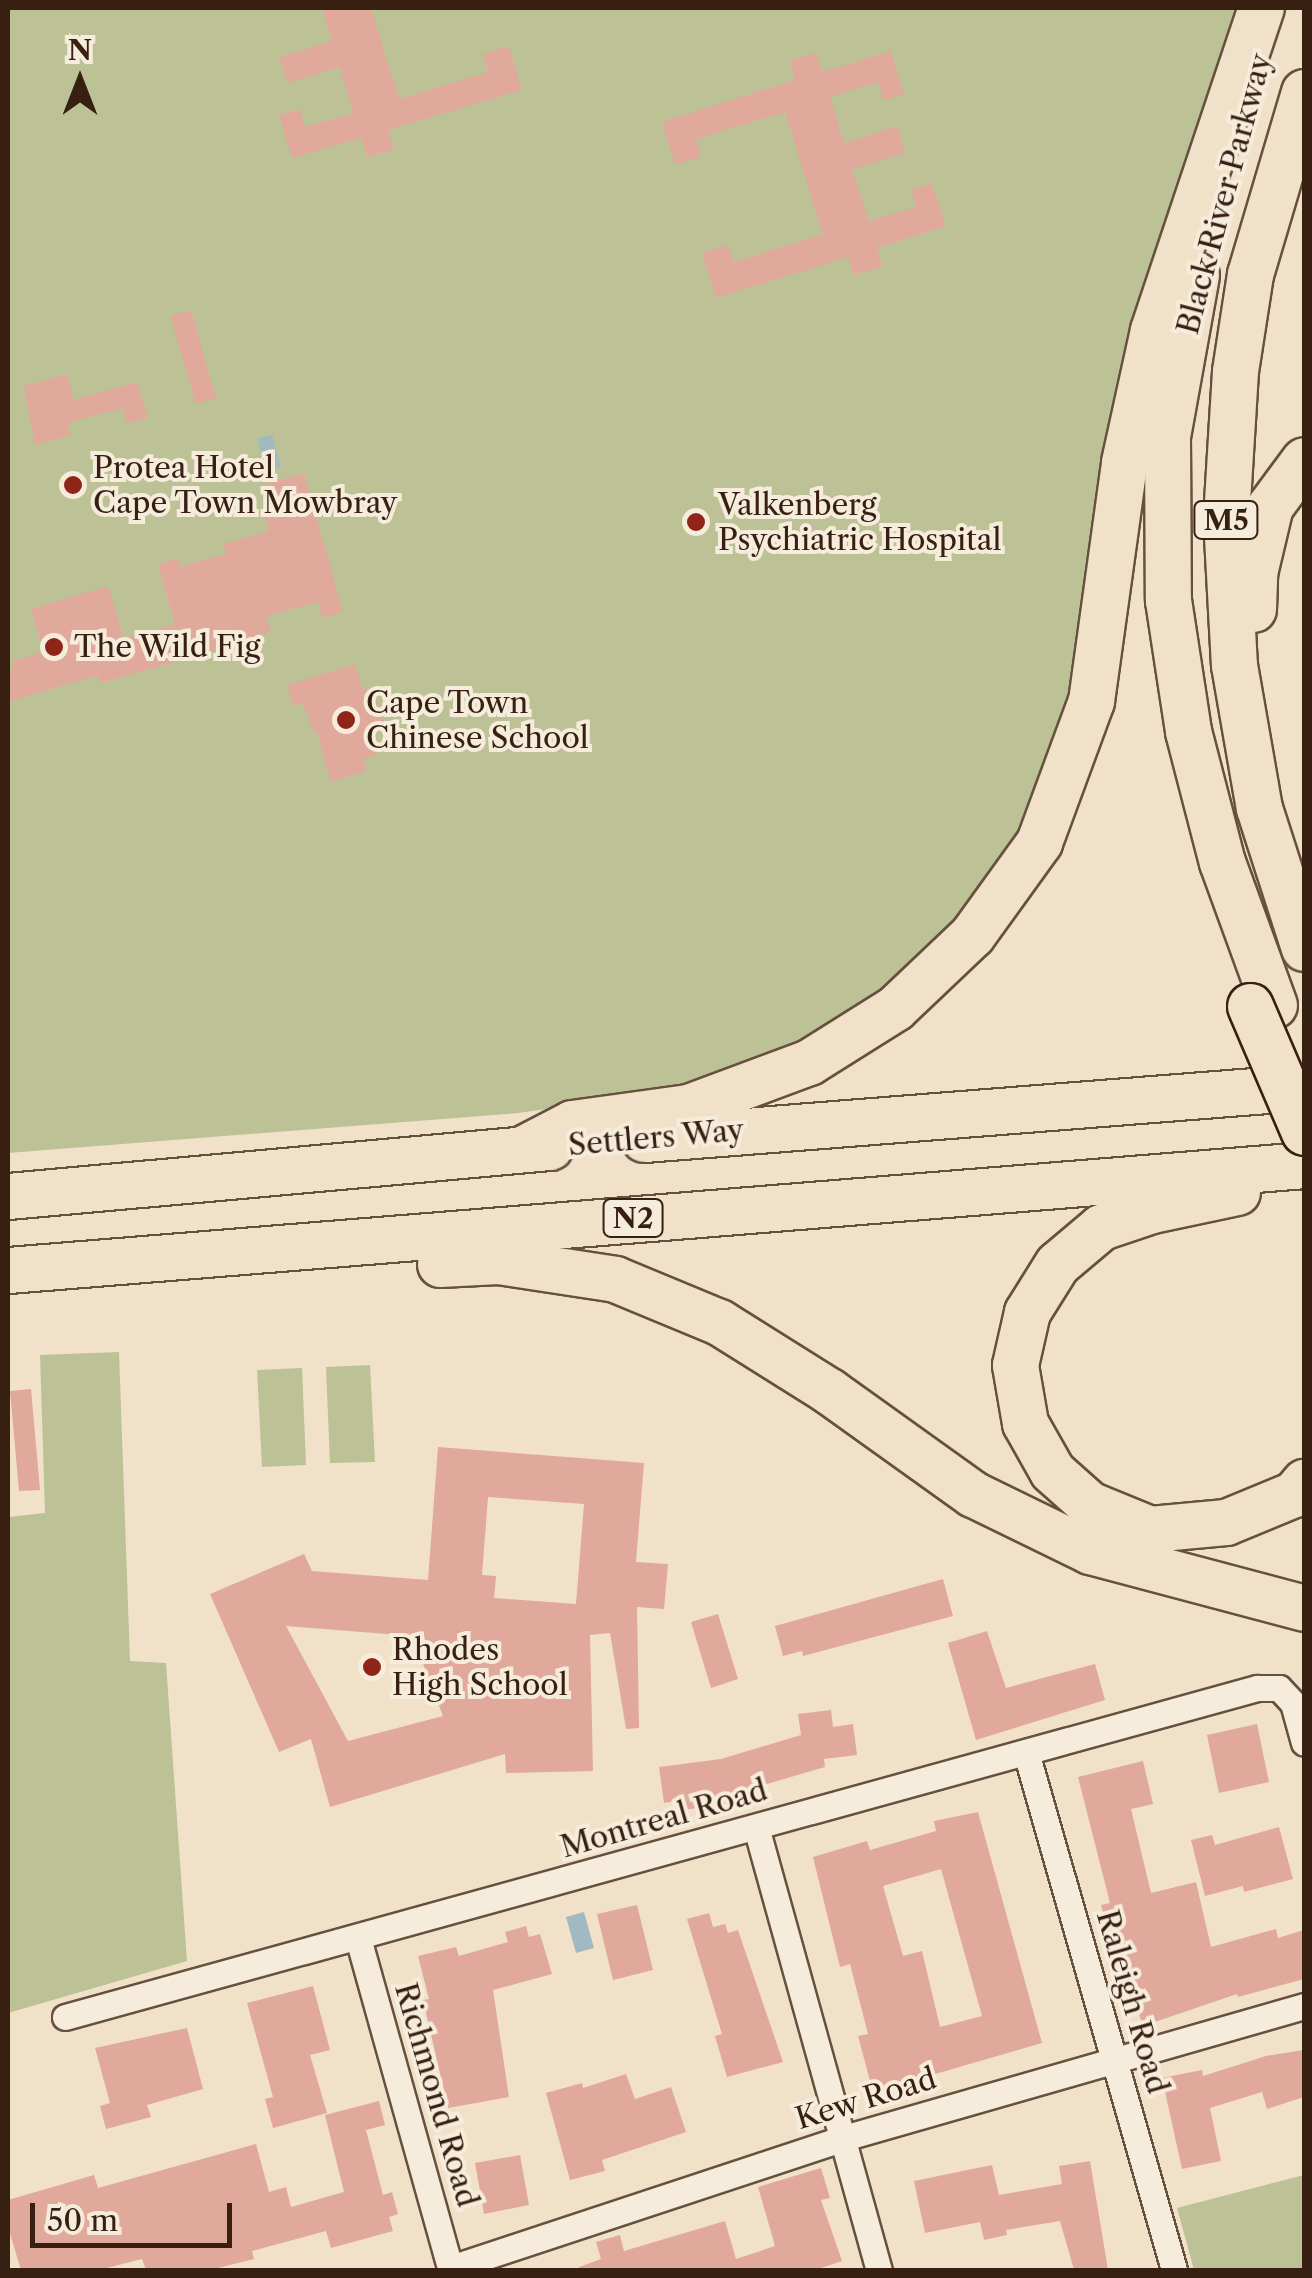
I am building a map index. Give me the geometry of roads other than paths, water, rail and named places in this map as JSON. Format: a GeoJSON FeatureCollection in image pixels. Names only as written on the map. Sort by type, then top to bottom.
{"type":"FeatureCollection","features":[{"type":"Feature","properties":{"kind":"highway"},"geometry":{"type":"LineString","coordinates":[[522,1149],[572,1123],[688,1107],[809,1062],[895,1008],[946,960],[972,935],[1039,842],[1091,700],[1124,462],[1153,330],[1261,8]]}},
{"type":"Feature","properties":{"kind":"highway","name":"Black River Parkway"},"geometry":{"type":"LineString","coordinates":[[1277,8],[1192,287],[1166,436],[1168,600],[1188,731],[1262,1005],[1304,1082]]}},
{"type":"Feature","properties":{"kind":"highway","name":"Black River Parkway"},"geometry":{"type":"LineString","coordinates":[[1304,92],[1250,274],[1235,371],[1226,518],[1234,664],[1256,790],[1304,948]]}},
{"type":"Feature","properties":{"kind":"highway"},"geometry":{"type":"LineString","coordinates":[[1304,460],[1270,506],[1254,573],[1253,620],[1262,703],[1304,939]]}},
{"type":"Feature","properties":{"kind":"highway"},"geometry":{"type":"LineString","coordinates":[[1262,1005],[1304,1132]]}},
{"type":"Feature","properties":{"kind":"highway","name":"Settlers Way"},"geometry":{"type":"LineString","coordinates":[[8,1196],[522,1149],[1240,1092],[1304,1082]]}},
{"type":"Feature","properties":{"kind":"highway"},"geometry":{"type":"LineString","coordinates":[[1304,1166],[1219,1199],[1152,1210],[1101,1227],[1057,1264],[1027,1312],[1015,1366],[1025,1423],[1052,1471],[1089,1504],[1150,1529],[1226,1522],[1294,1494],[1304,1482]]}},
{"type":"Feature","properties":{"kind":"highway","name":"N2"},"geometry":{"type":"LineString","coordinates":[[8,1270],[1304,1166]]}},
{"type":"Feature","properties":{"kind":"highway"},"geometry":{"type":"LineString","coordinates":[[182,1256],[384,1266],[498,1260],[616,1279],[719,1322],[829,1392],[973,1494],[1090,1551],[1304,1608]]}},
{"type":"Feature","properties":{"kind":"street","name":"Montreal Road"},"geometry":{"type":"LineString","coordinates":[[66,2017],[1257,1688],[1280,1688],[1293,1703],[1304,1742]]}},
{"type":"Feature","properties":{"kind":"street","name":"Raleigh Road"},"geometry":{"type":"LineString","coordinates":[[1026,1752],[1174,2270]]}},
{"type":"Feature","properties":{"kind":"street"},"geometry":{"type":"LineString","coordinates":[[756,1827],[879,2270]]}},
{"type":"Feature","properties":{"kind":"street","name":"Richmond Road"},"geometry":{"type":"LineString","coordinates":[[358,1938],[451,2269]]}},
{"type":"Feature","properties":{"kind":"street","name":"Kew Road"},"geometry":{"type":"LineString","coordinates":[[451,2269],[840,2139],[1304,2006]]}},
{"type":"Feature","properties":{"kind":"water"},"geometry":{"type":"Polygon","coordinates":[[[272,435],[281,467],[266,471],[257,439],[272,435]]]}},
{"type":"Feature","properties":{"kind":"water"},"geometry":{"type":"Polygon","coordinates":[[[584,1912],[594,1948],[576,1953],[566,1917],[584,1912]]]}},
{"type":"Feature","properties":{"kind":"place","name":"Protea Hotel Cape Town Mowbray"},"geometry":{"type":"Point","coordinates":[73,485]}},
{"type":"Feature","properties":{"kind":"place","name":"Valkenberg Psychiatric Hospital"},"geometry":{"type":"Point","coordinates":[696,522]}},
{"type":"Feature","properties":{"kind":"place","name":"The Wild Fig"},"geometry":{"type":"Point","coordinates":[54,647]}},
{"type":"Feature","properties":{"kind":"place","name":"Cape Town Chinese School"},"geometry":{"type":"Point","coordinates":[346,720]}},
{"type":"Feature","properties":{"kind":"place","name":"Rhodes High School"},"geometry":{"type":"Point","coordinates":[372,1667]}}]}
